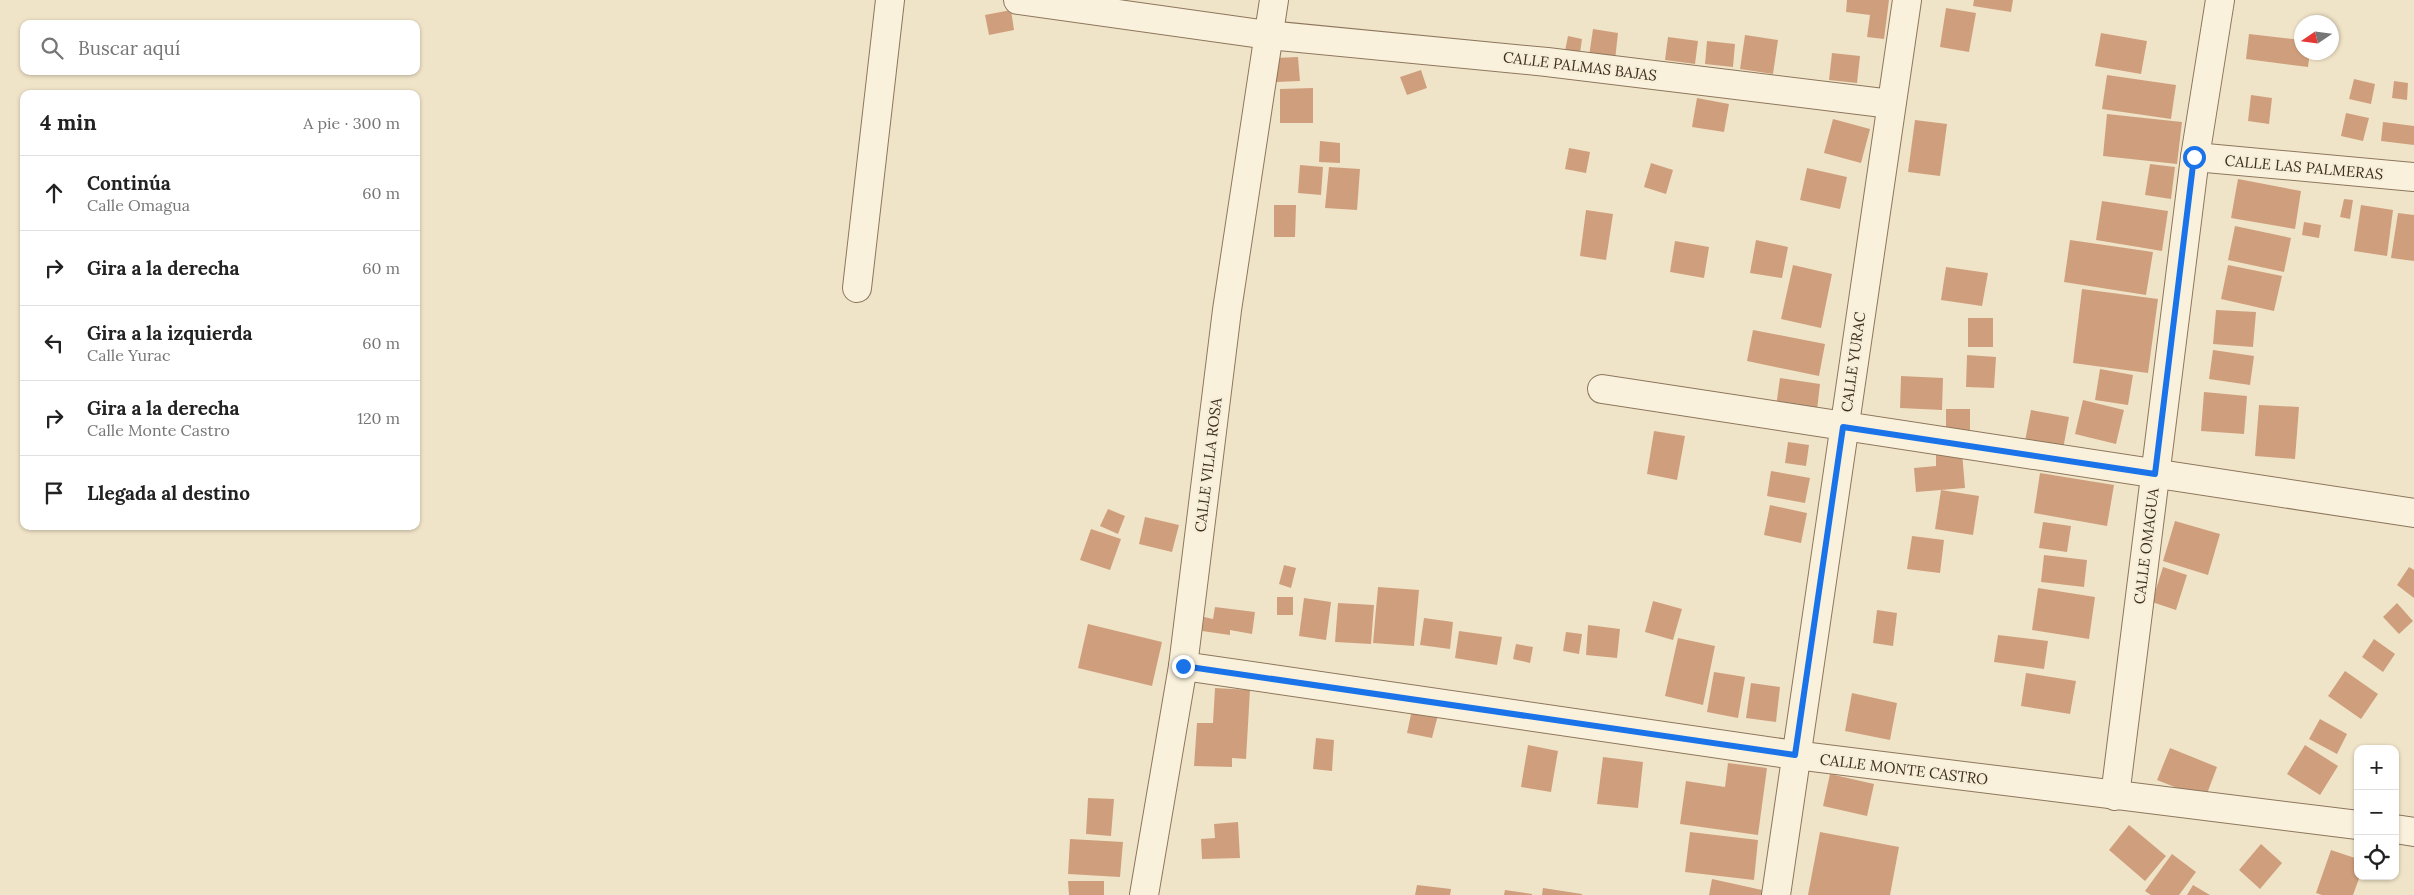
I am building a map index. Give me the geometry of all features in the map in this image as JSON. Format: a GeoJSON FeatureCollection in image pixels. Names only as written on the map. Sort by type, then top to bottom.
{"type":"FeatureCollection","features":[{"type":"Feature","properties":{"kind":"street"},"geometry":{"type":"LineString","coordinates":[[857,288],[890,0]]}},
{"type":"Feature","properties":{"kind":"street","name":"CALLE PALMAS BAJAS"},"geometry":{"type":"LineString","coordinates":[[1018,0],[1268,35],[1547,62],[1891,104]]}},
{"type":"Feature","properties":{"kind":"street","name":"CALLE VILLA ROSA"},"geometry":{"type":"LineString","coordinates":[[1144,895],[1183,666],[1227,310],[1274,0]]}},
{"type":"Feature","properties":{"kind":"street","name":"CALLE YURAC"},"geometry":{"type":"LineString","coordinates":[[1776,895],[1907,0]]}},
{"type":"Feature","properties":{"kind":"street","name":"CALLE OMAGUA"},"geometry":{"type":"LineString","coordinates":[[2115,796],[2194,157],[2220,0]]}},
{"type":"Feature","properties":{"kind":"street","name":"CALLE LAS PALMERAS"},"geometry":{"type":"LineString","coordinates":[[2194,157],[2414,177]]}},
{"type":"Feature","properties":{"kind":"street"},"geometry":{"type":"LineString","coordinates":[[1602,389],[2414,513]]}},
{"type":"Feature","properties":{"kind":"street","name":"CALLE MONTE CASTRO"},"geometry":{"type":"LineString","coordinates":[[1183,666],[1795,755],[2354,825]]}},
{"type":"Feature","properties":{"kind":"street"},"geometry":{"type":"LineString","coordinates":[[2399,830],[2414,832]]}},
{"type":"Feature","properties":{"kind":"building"},"geometry":{"type":"Polygon","coordinates":[[[1847,0],[1889,0],[1884,39],[1867,37],[1870,15],[1846,12],[1847,0]]]}},
{"type":"Feature","properties":{"kind":"building"},"geometry":{"type":"Polygon","coordinates":[[[1974,0],[2013,0],[2011,12],[1973,6],[1974,0]]]}},
{"type":"Feature","properties":{"kind":"building"},"geometry":{"type":"Polygon","coordinates":[[[1946,8],[1976,13],[1969,52],[1940,47],[1946,8]]]}},
{"type":"Feature","properties":{"kind":"building"},"geometry":{"type":"Polygon","coordinates":[[[1011,10],[1014,30],[989,35],[985,15],[1011,10]]]}},
{"type":"Feature","properties":{"kind":"building"},"geometry":{"type":"Polygon","coordinates":[[[1593,29],[1618,33],[1615,60],[1589,56],[1593,29]]]}},
{"type":"Feature","properties":{"kind":"building"},"geometry":{"type":"Polygon","coordinates":[[[2101,33],[2147,41],[2141,74],[2095,66],[2101,33]]]}},
{"type":"Feature","properties":{"kind":"building"},"geometry":{"type":"Polygon","coordinates":[[[2249,34],[2294,39],[2294,60],[2309,60],[2308,67],[2246,59],[2249,34]]]}},
{"type":"Feature","properties":{"kind":"building"},"geometry":{"type":"Polygon","coordinates":[[[1745,35],[1778,40],[1773,74],[1740,69],[1745,35]]]}},
{"type":"Feature","properties":{"kind":"building"},"geometry":{"type":"Polygon","coordinates":[[[1568,36],[1582,39],[1580,53],[1565,51],[1568,36]]]}},
{"type":"Feature","properties":{"kind":"building"},"geometry":{"type":"Polygon","coordinates":[[[1668,37],[1698,41],[1695,64],[1665,60],[1668,37]]]}},
{"type":"Feature","properties":{"kind":"building"},"geometry":{"type":"Polygon","coordinates":[[[1707,41],[1735,44],[1733,67],[1705,64],[1707,41]]]}},
{"type":"Feature","properties":{"kind":"building"},"geometry":{"type":"Polygon","coordinates":[[[1832,53],[1860,56],[1857,83],[1829,80],[1832,53]]]}},
{"type":"Feature","properties":{"kind":"building"},"geometry":{"type":"Polygon","coordinates":[[[1298,57],[1300,81],[1276,82],[1275,58],[1298,57]]]}},
{"type":"Feature","properties":{"kind":"building"},"geometry":{"type":"Polygon","coordinates":[[[1421,70],[1427,88],[1407,95],[1400,77],[1421,70]]]}},
{"type":"Feature","properties":{"kind":"building"},"geometry":{"type":"Polygon","coordinates":[[[2107,75],[2176,85],[2171,119],[2102,109],[2107,75]]]}},
{"type":"Feature","properties":{"kind":"building"},"geometry":{"type":"Polygon","coordinates":[[[2354,79],[2375,84],[2371,104],[2349,99],[2354,79]]]}},
{"type":"Feature","properties":{"kind":"building"},"geometry":{"type":"Polygon","coordinates":[[[2394,81],[2408,83],[2407,100],[2392,98],[2394,81]]]}},
{"type":"Feature","properties":{"kind":"building"},"geometry":{"type":"Polygon","coordinates":[[[1313,88],[1313,123],[1280,123],[1280,89],[1313,88]]]}},
{"type":"Feature","properties":{"kind":"building"},"geometry":{"type":"Polygon","coordinates":[[[2251,95],[2272,98],[2269,124],[2248,121],[2251,95]]]}},
{"type":"Feature","properties":{"kind":"building"},"geometry":{"type":"Polygon","coordinates":[[[1697,98],[1729,104],[1724,132],[1692,127],[1697,98]]]}},
{"type":"Feature","properties":{"kind":"building"},"geometry":{"type":"Polygon","coordinates":[[[2346,113],[2369,118],[2363,141],[2341,136],[2346,113]]]}},
{"type":"Feature","properties":{"kind":"building"},"geometry":{"type":"Polygon","coordinates":[[[2107,114],[2182,122],[2177,164],[2103,156],[2107,114]]]}},
{"type":"Feature","properties":{"kind":"building"},"geometry":{"type":"Polygon","coordinates":[[[1833,119],[1870,129],[1861,163],[1824,153],[1833,119]]]}},
{"type":"Feature","properties":{"kind":"building"},"geometry":{"type":"Polygon","coordinates":[[[1915,120],[1947,124],[1940,176],[1908,172],[1915,120]]]}},
{"type":"Feature","properties":{"kind":"building"},"geometry":{"type":"Polygon","coordinates":[[[2383,122],[2414,126],[2414,145],[2381,141],[2383,122]]]}},
{"type":"Feature","properties":{"kind":"building"},"geometry":{"type":"Polygon","coordinates":[[[1320,141],[1340,143],[1340,163],[1319,162],[1320,141]]]}},
{"type":"Feature","properties":{"kind":"building"},"geometry":{"type":"Polygon","coordinates":[[[1569,148],[1590,152],[1586,173],[1565,169],[1569,148]]]}},
{"type":"Feature","properties":{"kind":"building"},"geometry":{"type":"Polygon","coordinates":[[[1651,163],[1673,170],[1666,194],[1644,187],[1651,163]]]}},
{"type":"Feature","properties":{"kind":"building"},"geometry":{"type":"Polygon","coordinates":[[[2150,164],[2175,167],[2171,199],[2145,195],[2150,164]]]}},
{"type":"Feature","properties":{"kind":"building"},"geometry":{"type":"Polygon","coordinates":[[[1300,165],[1323,167],[1321,195],[1298,193],[1300,165]]]}},
{"type":"Feature","properties":{"kind":"building"},"geometry":{"type":"Polygon","coordinates":[[[1329,167],[1360,169],[1357,210],[1325,208],[1329,167]]]}},
{"type":"Feature","properties":{"kind":"building"},"geometry":{"type":"Polygon","coordinates":[[[1807,168],[1847,177],[1840,209],[1800,200],[1807,168]]]}},
{"type":"Feature","properties":{"kind":"building"},"geometry":{"type":"Polygon","coordinates":[[[2238,179],[2301,191],[2295,229],[2231,218],[2238,179]]]}},
{"type":"Feature","properties":{"kind":"building"},"geometry":{"type":"Polygon","coordinates":[[[2344,199],[2353,200],[2350,219],[2340,217],[2344,199]]]}},
{"type":"Feature","properties":{"kind":"building"},"geometry":{"type":"Polygon","coordinates":[[[2102,201],[2168,211],[2162,251],[2096,240],[2102,201]]]}},
{"type":"Feature","properties":{"kind":"building"},"geometry":{"type":"Polygon","coordinates":[[[1274,205],[1296,205],[1295,237],[1274,237],[1274,205]]]}},
{"type":"Feature","properties":{"kind":"building"},"geometry":{"type":"Polygon","coordinates":[[[2361,205],[2393,210],[2387,256],[2354,251],[2361,205]]]}},
{"type":"Feature","properties":{"kind":"building"},"geometry":{"type":"Polygon","coordinates":[[[1586,210],[1613,214],[1606,260],[1580,256],[1586,210]]]}},
{"type":"Feature","properties":{"kind":"building"},"geometry":{"type":"Polygon","coordinates":[[[2398,213],[2414,215],[2414,261],[2391,258],[2398,213]]]}},
{"type":"Feature","properties":{"kind":"building"},"geometry":{"type":"Polygon","coordinates":[[[2304,222],[2321,225],[2319,238],[2302,235],[2304,222]]]}},
{"type":"Feature","properties":{"kind":"building"},"geometry":{"type":"Polygon","coordinates":[[[2235,226],[2291,238],[2284,272],[2228,260],[2235,226]]]}},
{"type":"Feature","properties":{"kind":"building"},"geometry":{"type":"Polygon","coordinates":[[[1756,240],[1788,247],[1782,278],[1750,273],[1756,240]]]}},
{"type":"Feature","properties":{"kind":"building"},"geometry":{"type":"Polygon","coordinates":[[[2070,240],[2153,252],[2146,295],[2064,282],[2070,240]]]}},
{"type":"Feature","properties":{"kind":"building"},"geometry":{"type":"Polygon","coordinates":[[[1675,241],[1709,247],[1704,278],[1670,272],[1675,241]]]}},
{"type":"Feature","properties":{"kind":"building"},"geometry":{"type":"Polygon","coordinates":[[[1793,265],[1832,274],[1821,328],[1781,319],[1793,265]]]}},
{"type":"Feature","properties":{"kind":"building"},"geometry":{"type":"Polygon","coordinates":[[[2228,265],[2282,276],[2274,311],[2221,299],[2228,265]]]}},
{"type":"Feature","properties":{"kind":"building"},"geometry":{"type":"Polygon","coordinates":[[[1946,267],[1988,273],[1982,306],[1941,300],[1946,267]]]}},
{"type":"Feature","properties":{"kind":"building"},"geometry":{"type":"Polygon","coordinates":[[[2082,289],[2158,299],[2148,373],[2073,363],[2082,289]]]}},
{"type":"Feature","properties":{"kind":"building"},"geometry":{"type":"Polygon","coordinates":[[[2216,310],[2256,312],[2253,347],[2213,344],[2216,310]]]}},
{"type":"Feature","properties":{"kind":"building"},"geometry":{"type":"Polygon","coordinates":[[[1968,318],[1993,318],[1993,347],[1968,347],[1968,318]]]}},
{"type":"Feature","properties":{"kind":"building"},"geometry":{"type":"Polygon","coordinates":[[[1753,330],[1825,344],[1819,376],[1747,361],[1753,330]]]}},
{"type":"Feature","properties":{"kind":"building"},"geometry":{"type":"Polygon","coordinates":[[[2213,350],[2254,356],[2250,385],[2209,379],[2213,350]]]}},
{"type":"Feature","properties":{"kind":"building"},"geometry":{"type":"Polygon","coordinates":[[[1967,355],[1996,357],[1994,388],[1966,387],[1967,355]]]}},
{"type":"Feature","properties":{"kind":"building"},"geometry":{"type":"Polygon","coordinates":[[[2100,369],[2133,375],[2128,405],[2095,400],[2100,369]]]}},
{"type":"Feature","properties":{"kind":"building"},"geometry":{"type":"Polygon","coordinates":[[[1901,376],[1943,378],[1942,410],[1900,408],[1901,376]]]}},
{"type":"Feature","properties":{"kind":"building"},"geometry":{"type":"Polygon","coordinates":[[[1780,378],[1820,384],[1816,419],[1775,414],[1780,378]]]}},
{"type":"Feature","properties":{"kind":"building"},"geometry":{"type":"Polygon","coordinates":[[[2204,392],[2247,396],[2244,434],[2201,431],[2204,392]]]}},
{"type":"Feature","properties":{"kind":"building"},"geometry":{"type":"Polygon","coordinates":[[[2083,400],[2124,410],[2116,444],[2075,434],[2083,400]]]}},
{"type":"Feature","properties":{"kind":"building"},"geometry":{"type":"Polygon","coordinates":[[[2259,405],[2299,407],[2295,459],[2255,456],[2259,405]]]}},
{"type":"Feature","properties":{"kind":"building"},"geometry":{"type":"Polygon","coordinates":[[[1946,409],[1970,409],[1970,435],[1946,435],[1946,409]]]}},
{"type":"Feature","properties":{"kind":"building"},"geometry":{"type":"Polygon","coordinates":[[[2031,410],[2069,417],[2063,449],[2025,441],[2031,410]]]}},
{"type":"Feature","properties":{"kind":"building"},"geometry":{"type":"Polygon","coordinates":[[[1654,431],[1685,436],[1677,480],[1647,474],[1654,431]]]}},
{"type":"Feature","properties":{"kind":"building"},"geometry":{"type":"Polygon","coordinates":[[[1788,442],[1809,445],[1806,466],[1785,463],[1788,442]]]}},
{"type":"Feature","properties":{"kind":"building"},"geometry":{"type":"Polygon","coordinates":[[[1962,452],[1965,488],[1916,492],[1914,468],[1936,466],[1936,454],[1962,452]]]}},
{"type":"Feature","properties":{"kind":"building"},"geometry":{"type":"Polygon","coordinates":[[[1771,471],[1810,478],[1805,503],[1767,496],[1771,471]]]}},
{"type":"Feature","properties":{"kind":"building"},"geometry":{"type":"Polygon","coordinates":[[[2040,473],[2114,485],[2107,526],[2034,513],[2040,473]]]}},
{"type":"Feature","properties":{"kind":"building"},"geometry":{"type":"Polygon","coordinates":[[[1941,490],[1979,496],[1973,535],[1935,529],[1941,490]]]}},
{"type":"Feature","properties":{"kind":"building"},"geometry":{"type":"Polygon","coordinates":[[[1770,505],[1807,513],[1801,543],[1764,535],[1770,505]]]}},
{"type":"Feature","properties":{"kind":"building"},"geometry":{"type":"Polygon","coordinates":[[[1108,509],[1125,516],[1118,534],[1100,526],[1108,509]]]}},
{"type":"Feature","properties":{"kind":"building"},"geometry":{"type":"Polygon","coordinates":[[[1145,517],[1179,525],[1172,552],[1139,544],[1145,517]]]}},
{"type":"Feature","properties":{"kind":"building"},"geometry":{"type":"Polygon","coordinates":[[[2175,521],[2220,534],[2208,575],[2163,561],[2175,521]]]}},
{"type":"Feature","properties":{"kind":"building"},"geometry":{"type":"Polygon","coordinates":[[[2043,522],[2071,526],[2067,552],[2039,548],[2043,522]]]}},
{"type":"Feature","properties":{"kind":"building"},"geometry":{"type":"Polygon","coordinates":[[[1091,529],[1121,539],[1110,570],[1080,560],[1091,529]]]}},
{"type":"Feature","properties":{"kind":"building"},"geometry":{"type":"Polygon","coordinates":[[[1912,536],[1944,540],[1940,573],[1907,569],[1912,536]]]}},
{"type":"Feature","properties":{"kind":"building"},"geometry":{"type":"Polygon","coordinates":[[[2044,555],[2087,560],[2084,587],[2041,582],[2044,555]]]}},
{"type":"Feature","properties":{"kind":"building"},"geometry":{"type":"Polygon","coordinates":[[[1284,565],[1296,568],[1291,588],[1279,584],[1284,565]]]}},
{"type":"Feature","properties":{"kind":"building"},"geometry":{"type":"Polygon","coordinates":[[[2163,567],[2187,575],[2176,610],[2152,602],[2163,567]]]}},
{"type":"Feature","properties":{"kind":"building"},"geometry":{"type":"Polygon","coordinates":[[[2409,567],[2414,570],[2414,598],[2397,585],[2409,567]]]}},
{"type":"Feature","properties":{"kind":"building"},"geometry":{"type":"Polygon","coordinates":[[[1378,587],[1419,590],[1414,646],[1373,643],[1378,587]]]}},
{"type":"Feature","properties":{"kind":"building"},"geometry":{"type":"Polygon","coordinates":[[[2038,588],[2095,597],[2089,639],[2032,630],[2038,588]]]}},
{"type":"Feature","properties":{"kind":"building"},"geometry":{"type":"Polygon","coordinates":[[[1277,597],[1293,597],[1293,615],[1277,615],[1277,597]]]}},
{"type":"Feature","properties":{"kind":"building"},"geometry":{"type":"Polygon","coordinates":[[[1304,598],[1331,602],[1326,640],[1299,636],[1304,598]]]}},
{"type":"Feature","properties":{"kind":"building"},"geometry":{"type":"Polygon","coordinates":[[[1653,601],[1682,609],[1673,640],[1645,632],[1653,601]]]}},
{"type":"Feature","properties":{"kind":"building"},"geometry":{"type":"Polygon","coordinates":[[[1338,603],[1374,605],[1371,644],[1335,642],[1338,603]]]}},
{"type":"Feature","properties":{"kind":"building"},"geometry":{"type":"Polygon","coordinates":[[[2397,603],[2413,621],[2399,634],[2383,617],[2397,603]]]}},
{"type":"Feature","properties":{"kind":"building"},"geometry":{"type":"Polygon","coordinates":[[[1215,607],[1255,612],[1252,634],[1230,630],[1230,635],[1202,631],[1204,617],[1213,619],[1215,607]]]}},
{"type":"Feature","properties":{"kind":"building"},"geometry":{"type":"Polygon","coordinates":[[[1877,610],[1897,613],[1893,646],[1873,643],[1877,610]]]}},
{"type":"Feature","properties":{"kind":"building"},"geometry":{"type":"Polygon","coordinates":[[[1424,618],[1453,622],[1450,649],[1420,645],[1424,618]]]}},
{"type":"Feature","properties":{"kind":"building"},"geometry":{"type":"Polygon","coordinates":[[[1088,624],[1162,642],[1152,686],[1078,668],[1088,624]]]}},
{"type":"Feature","properties":{"kind":"building"},"geometry":{"type":"Polygon","coordinates":[[[1588,625],[1620,629],[1617,658],[1586,655],[1588,625]]]}},
{"type":"Feature","properties":{"kind":"building"},"geometry":{"type":"Polygon","coordinates":[[[1459,631],[1502,637],[1497,665],[1455,658],[1459,631]]]}},
{"type":"Feature","properties":{"kind":"building"},"geometry":{"type":"Polygon","coordinates":[[[1566,632],[1582,634],[1579,654],[1563,651],[1566,632]]]}},
{"type":"Feature","properties":{"kind":"building"},"geometry":{"type":"Polygon","coordinates":[[[1998,635],[2048,641],[2044,669],[1994,662],[1998,635]]]}},
{"type":"Feature","properties":{"kind":"building"},"geometry":{"type":"Polygon","coordinates":[[[1678,638],[1715,646],[1703,705],[1665,696],[1678,638]]]}},
{"type":"Feature","properties":{"kind":"building"},"geometry":{"type":"Polygon","coordinates":[[[2374,639],[2395,654],[2383,672],[2362,657],[2374,639]]]}},
{"type":"Feature","properties":{"kind":"building"},"geometry":{"type":"Polygon","coordinates":[[[1516,644],[1533,647],[1530,663],[1513,659],[1516,644]]]}},
{"type":"Feature","properties":{"kind":"building"},"geometry":{"type":"Polygon","coordinates":[[[2345,671],[2378,694],[2361,719],[2328,696],[2345,671]]]}},
{"type":"Feature","properties":{"kind":"building"},"geometry":{"type":"Polygon","coordinates":[[[1714,672],[1745,677],[1738,718],[1707,712],[1714,672]]]}},
{"type":"Feature","properties":{"kind":"building"},"geometry":{"type":"Polygon","coordinates":[[[2026,673],[2076,681],[2070,714],[2021,706],[2026,673]]]}},
{"type":"Feature","properties":{"kind":"building"},"geometry":{"type":"Polygon","coordinates":[[[1751,683],[1780,687],[1776,722],[1746,718],[1751,683]]]}},
{"type":"Feature","properties":{"kind":"building"},"geometry":{"type":"Polygon","coordinates":[[[1215,688],[1250,690],[1246,759],[1232,758],[1232,767],[1194,766],[1197,723],[1213,723],[1215,688]]]}},
{"type":"Feature","properties":{"kind":"building"},"geometry":{"type":"Polygon","coordinates":[[[1852,693],[1897,703],[1890,740],[1845,731],[1852,693]]]}},
{"type":"Feature","properties":{"kind":"building"},"geometry":{"type":"Polygon","coordinates":[[[1413,705],[1439,711],[1432,738],[1407,733],[1413,705]]]}},
{"type":"Feature","properties":{"kind":"building"},"geometry":{"type":"Polygon","coordinates":[[[2320,719],[2347,734],[2337,754],[2309,739],[2320,719]]]}},
{"type":"Feature","properties":{"kind":"building"},"geometry":{"type":"Polygon","coordinates":[[[1316,738],[1334,740],[1332,771],[1313,769],[1316,738]]]}},
{"type":"Feature","properties":{"kind":"building"},"geometry":{"type":"Polygon","coordinates":[[[1528,745],[1558,751],[1551,792],[1521,787],[1528,745]]]}},
{"type":"Feature","properties":{"kind":"building"},"geometry":{"type":"Polygon","coordinates":[[[2305,745],[2338,766],[2320,795],[2287,774],[2305,745]]]}},
{"type":"Feature","properties":{"kind":"building"},"geometry":{"type":"Polygon","coordinates":[[[2170,748],[2217,767],[2205,799],[2157,780],[2170,748]]]}},
{"type":"Feature","properties":{"kind":"building"},"geometry":{"type":"Polygon","coordinates":[[[1603,757],[1643,762],[1638,808],[1597,804],[1603,757]]]}},
{"type":"Feature","properties":{"kind":"building"},"geometry":{"type":"Polygon","coordinates":[[[1728,763],[1767,768],[1758,835],[1680,824],[1686,781],[1725,787],[1728,763]]]}},
{"type":"Feature","properties":{"kind":"building"},"geometry":{"type":"Polygon","coordinates":[[[1830,774],[1874,784],[1867,816],[1823,806],[1830,774]]]}},
{"type":"Feature","properties":{"kind":"building"},"geometry":{"type":"Polygon","coordinates":[[[1088,798],[1114,799],[1111,836],[1086,834],[1088,798]]]}},
{"type":"Feature","properties":{"kind":"building"},"geometry":{"type":"Polygon","coordinates":[[[1238,822],[1240,858],[1202,859],[1201,839],[1215,838],[1214,824],[1238,822]]]}},
{"type":"Feature","properties":{"kind":"building"},"geometry":{"type":"Polygon","coordinates":[[[2129,825],[2166,856],[2145,881],[2109,850],[2129,825]]]}},
{"type":"Feature","properties":{"kind":"building"},"geometry":{"type":"Polygon","coordinates":[[[1690,832],[1758,840],[1754,880],[1685,872],[1690,832]]]}},
{"type":"Feature","properties":{"kind":"building"},"geometry":{"type":"Polygon","coordinates":[[[1820,832],[1899,847],[1890,895],[1808,895],[1820,832]]]}},
{"type":"Feature","properties":{"kind":"building"},"geometry":{"type":"Polygon","coordinates":[[[1070,839],[1123,842],[1120,877],[1068,874],[1070,839]]]}},
{"type":"Feature","properties":{"kind":"building"},"geometry":{"type":"Polygon","coordinates":[[[2261,844],[2282,863],[2260,889],[2239,870],[2261,844]]]}},
{"type":"Feature","properties":{"kind":"building"},"geometry":{"type":"Polygon","coordinates":[[[2331,850],[2354,858],[2354,880],[2359,880],[2353,895],[2322,895],[2316,893],[2331,850]]]}},
{"type":"Feature","properties":{"kind":"building"},"geometry":{"type":"Polygon","coordinates":[[[2172,854],[2196,872],[2179,895],[2151,895],[2145,891],[2172,854]]]}},
{"type":"Feature","properties":{"kind":"building"},"geometry":{"type":"Polygon","coordinates":[[[1712,879],[1762,890],[1761,895],[1709,895],[1712,879]]]}},
{"type":"Feature","properties":{"kind":"building"},"geometry":{"type":"Polygon","coordinates":[[[1068,881],[1104,881],[1104,895],[1069,895],[1068,881]]]}},
{"type":"Feature","properties":{"kind":"building"},"geometry":{"type":"Polygon","coordinates":[[[1417,885],[1451,889],[1450,895],[1415,895],[1417,885]]]}},
{"type":"Feature","properties":{"kind":"building"},"geometry":{"type":"Polygon","coordinates":[[[2193,885],[2210,895],[2187,895],[2193,885]]]}},
{"type":"Feature","properties":{"kind":"building"},"geometry":{"type":"Polygon","coordinates":[[[1543,888],[1582,894],[1582,895],[1542,895],[1543,888]]]}},
{"type":"Feature","properties":{"kind":"building"},"geometry":{"type":"Polygon","coordinates":[[[1505,890],[1532,894],[1532,895],[1504,895],[1505,890]]]}},
{"type":"Feature","properties":{"kind":"route"},"geometry":{"type":"LineString","coordinates":[[1183,666],[1795,755],[1843,427],[2155,474],[2194,157]]}}]}
